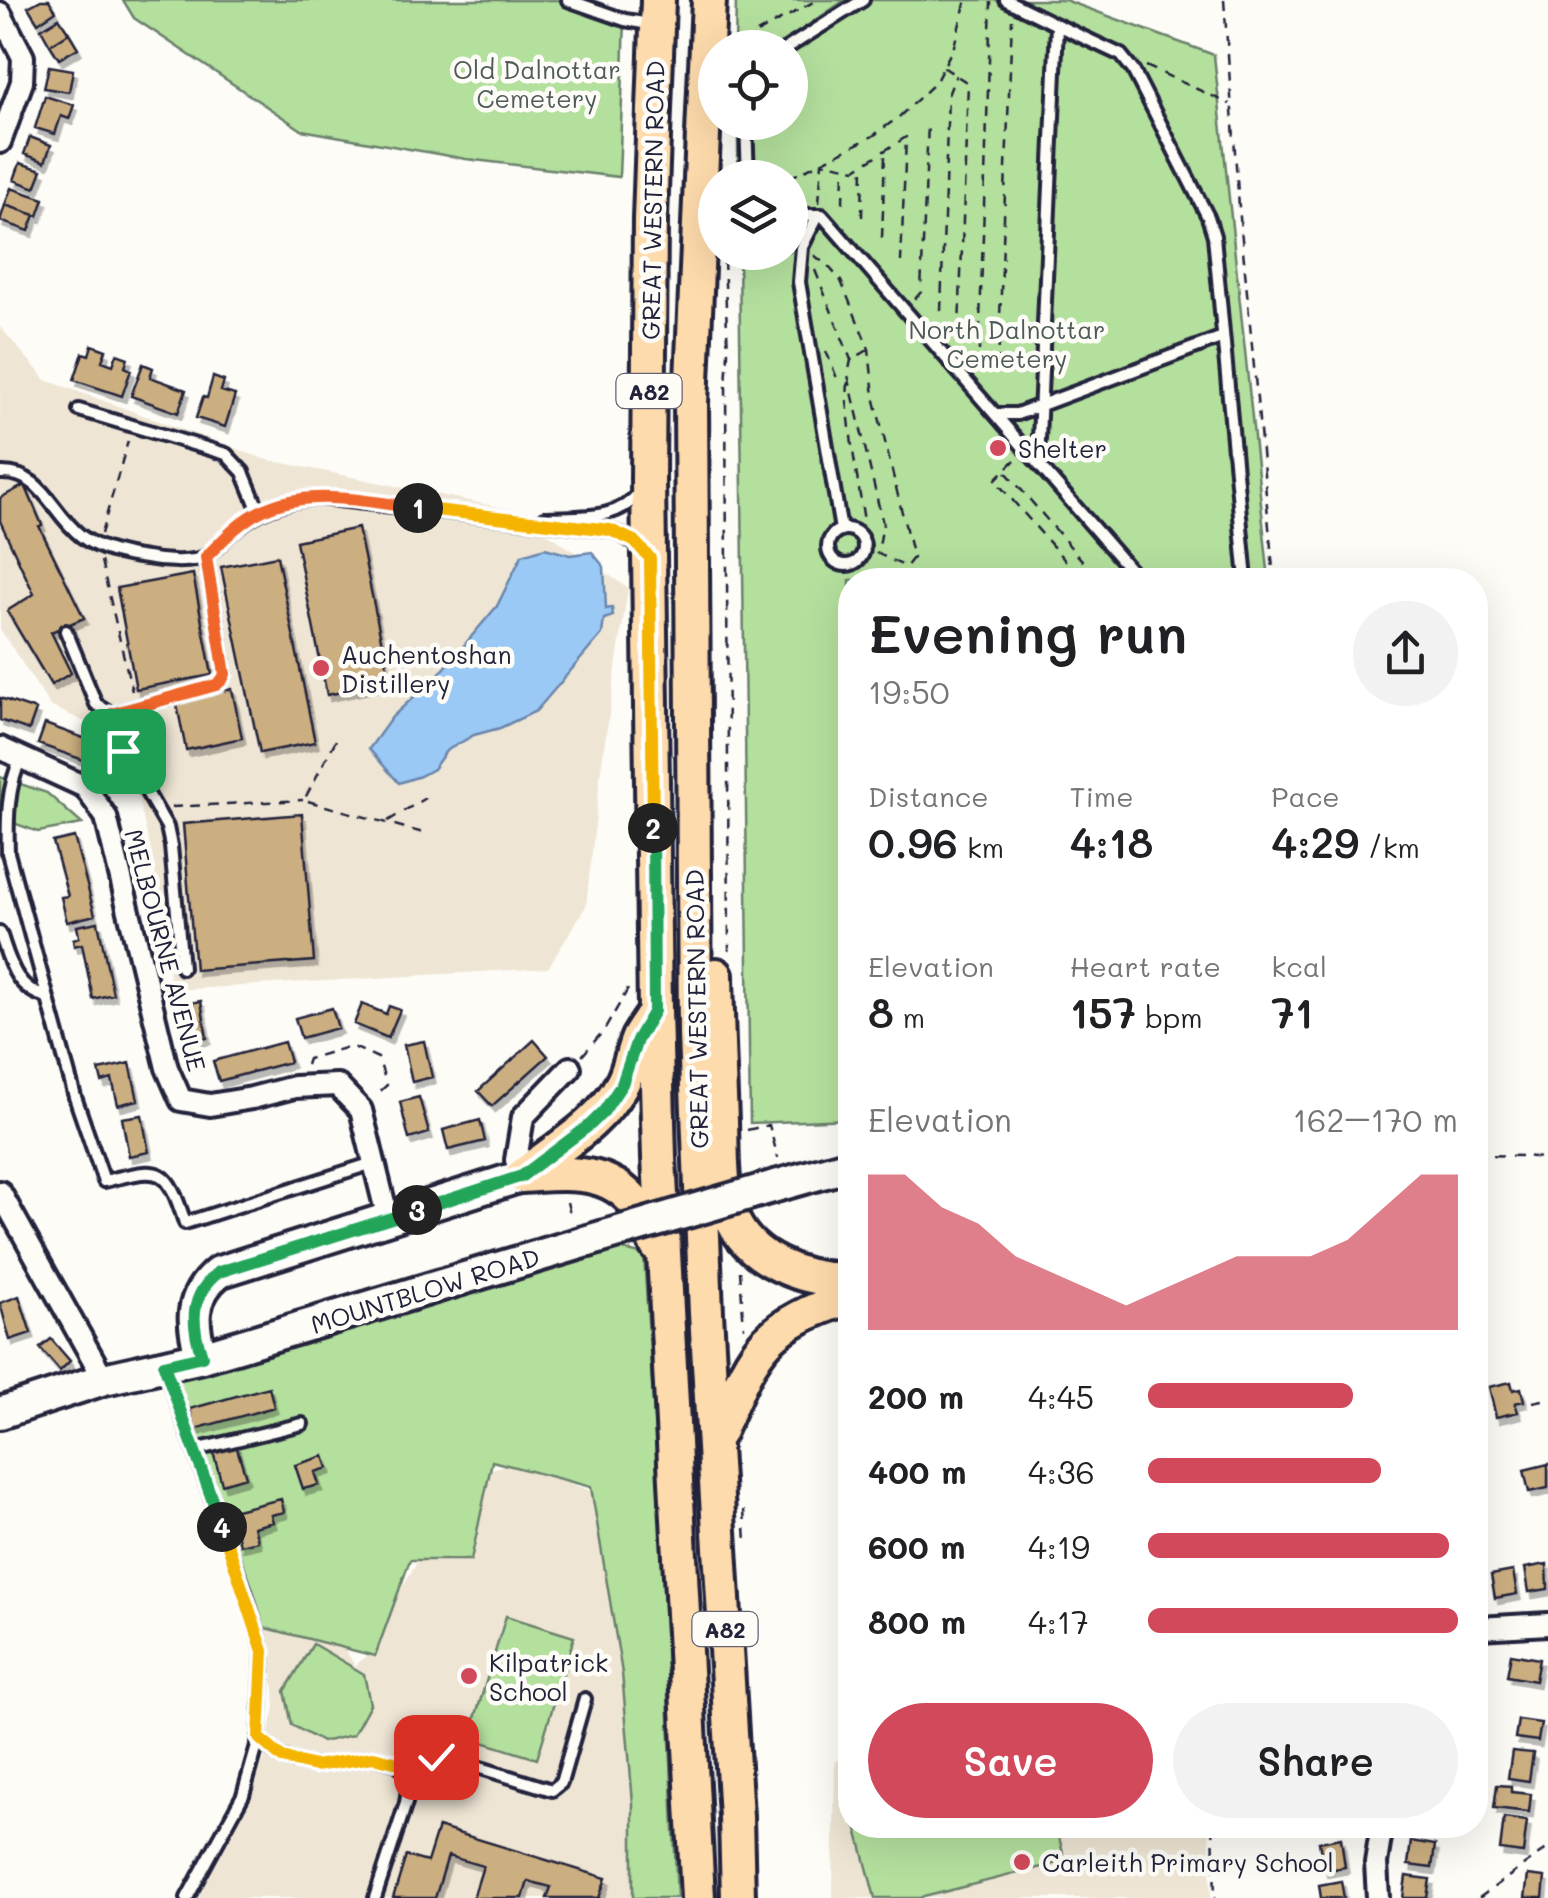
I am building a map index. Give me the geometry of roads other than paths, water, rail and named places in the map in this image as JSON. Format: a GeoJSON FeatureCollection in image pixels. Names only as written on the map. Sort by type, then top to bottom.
{"type":"FeatureCollection","features":[{"type":"Feature","properties":{"kind":"main road","name":"GREAT WESTERN ROAD"},"geometry":{"type":"LineString","coordinates":[[708,0],[691,404],[694,1035],[738,1898]]}},
{"type":"Feature","properties":{"kind":"main road","name":"GREAT WESTERN ROAD"},"geometry":{"type":"LineString","coordinates":[[657,12],[650,219],[648,479],[654,1011],[698,1898]]}},
{"type":"Feature","properties":{"kind":"main road"},"geometry":{"type":"LineString","coordinates":[[692,689],[712,776],[723,1182],[730,1216],[746,1238],[778,1266],[817,1278],[838,1279]]}},
{"type":"Feature","properties":{"kind":"main road"},"geometry":{"type":"LineString","coordinates":[[522,1176],[548,1154],[568,1144],[604,1111],[622,1084],[637,1040],[654,1011]]}},
{"type":"Feature","properties":{"kind":"main road","name":"A82"},"geometry":{"type":"LineString","coordinates":[[522,1176],[582,1174],[610,1183],[625,1193],[644,1216],[664,1264]]}},
{"type":"Feature","properties":{"kind":"main road"},"geometry":{"type":"LineString","coordinates":[[715,1440],[744,1372],[766,1342],[799,1316],[838,1301]]}},
{"type":"Feature","properties":{"kind":"street"},"geometry":{"type":"LineString","coordinates":[[0,13],[23,56],[22,82],[0,142]]}},
{"type":"Feature","properties":{"kind":"street","name":"MELBOURNE AVENUE"},"geometry":{"type":"LineString","coordinates":[[0,748],[86,786],[106,817],[167,1068],[181,1100],[210,1106],[294,1087],[338,1085],[360,1110],[373,1163]]}},
{"type":"Feature","properties":{"kind":"street"},"geometry":{"type":"LineString","coordinates":[[202,1356],[193,1315],[203,1289],[219,1272],[522,1176],[516,1160],[523,1117],[570,1068]]}},
{"type":"Feature","properties":{"kind":"street"},"geometry":{"type":"LineString","coordinates":[[373,1163],[388,1219]]}},
{"type":"Feature","properties":{"kind":"street","name":"MOUNTBLOW ROAD"},"geometry":{"type":"LineString","coordinates":[[0,1413],[104,1378],[202,1356],[580,1234],[776,1177],[838,1168]]}},
{"type":"Feature","properties":{"kind":"street"},"geometry":{"type":"LineString","coordinates":[[0,1192],[10,1233],[104,1378]]}},
{"type":"Feature","properties":{"kind":"street"},"geometry":{"type":"LineString","coordinates":[[1488,1629],[1548,1624]]}},
{"type":"Feature","properties":{"kind":"street"},"geometry":{"type":"LineString","coordinates":[[1378,1898],[1376,1863],[1380,1838]]}},
{"type":"Feature","properties":{"kind":"lane"},"geometry":{"type":"LineString","coordinates":[[568,0],[625,20],[657,12]]}},
{"type":"Feature","properties":{"kind":"lane"},"geometry":{"type":"LineString","coordinates":[[808,34],[863,0]]}},
{"type":"Feature","properties":{"kind":"lane"},"geometry":{"type":"LineString","coordinates":[[1009,2],[1121,55],[1133,70],[1208,217],[1214,236],[1245,568]]}},
{"type":"Feature","properties":{"kind":"lane"},"geometry":{"type":"LineString","coordinates":[[1038,462],[1057,25]]}},
{"type":"Feature","properties":{"kind":"lane"},"geometry":{"type":"LineString","coordinates":[[808,215],[822,215],[1129,568]]}},
{"type":"Feature","properties":{"kind":"lane"},"geometry":{"type":"LineString","coordinates":[[818,215],[802,247],[799,282],[841,530]]}},
{"type":"Feature","properties":{"kind":"lane"},"geometry":{"type":"LineString","coordinates":[[996,414],[1017,414],[1223,338]]}},
{"type":"Feature","properties":{"kind":"lane"},"geometry":{"type":"LineString","coordinates":[[79,410],[226,454],[243,472],[260,511]]}},
{"type":"Feature","properties":{"kind":"lane"},"geometry":{"type":"LineString","coordinates":[[0,473],[10,472],[32,480],[78,534],[97,547],[147,559],[179,561],[206,557],[260,511],[319,498],[610,530],[634,541],[650,558]]}},
{"type":"Feature","properties":{"kind":"lane"},"geometry":{"type":"LineString","coordinates":[[514,519],[597,516],[616,511],[634,501],[648,479]]}},
{"type":"Feature","properties":{"kind":"lane"},"geometry":{"type":"LineString","coordinates":[[841,530],[858,534],[864,547],[862,556],[853,564],[842,565],[829,554],[829,542],[841,530]]}},
{"type":"Feature","properties":{"kind":"lane"},"geometry":{"type":"LineString","coordinates":[[112,714],[216,685],[222,680],[225,674],[206,557]]}},
{"type":"Feature","properties":{"kind":"lane"},"geometry":{"type":"LineString","coordinates":[[66,631],[96,704],[112,714],[123,751],[167,827],[182,968]]}},
{"type":"Feature","properties":{"kind":"lane"},"geometry":{"type":"LineString","coordinates":[[22,757],[14,773],[7,816],[8,853],[75,1097],[104,1182],[149,1171],[165,1177],[175,1192],[184,1223],[373,1163]]}},
{"type":"Feature","properties":{"kind":"lane"},"geometry":{"type":"LineString","coordinates":[[0,934],[25,987],[48,996]]}},
{"type":"Feature","properties":{"kind":"lane"},"geometry":{"type":"LineString","coordinates":[[164,1365],[263,1651],[259,1738],[243,1796],[187,1898]]}},
{"type":"Feature","properties":{"kind":"lane"},"geometry":{"type":"LineString","coordinates":[[195,1450],[302,1424]]}},
{"type":"Feature","properties":{"kind":"lane"},"geometry":{"type":"LineString","coordinates":[[259,1738],[282,1758],[315,1766],[373,1757],[412,1766],[446,1757],[552,1790],[561,1783],[585,1700]]}},
{"type":"Feature","properties":{"kind":"lane"},"geometry":{"type":"LineString","coordinates":[[375,1898],[406,1803],[409,1782],[399,1764]]}},
{"type":"Feature","properties":{"kind":"water"},"geometry":{"type":"Polygon","coordinates":[[[545,548],[570,555],[592,552],[604,567],[606,609],[612,608],[613,616],[604,619],[602,634],[536,711],[474,735],[446,751],[433,769],[399,783],[369,749],[392,717],[444,669],[497,606],[522,555],[545,548]]]}},
{"type":"Feature","properties":{"kind":"place","name":"Shelter"},"geometry":{"type":"Point","coordinates":[998,448]}},
{"type":"Feature","properties":{"kind":"place","name":"Auchentoshan Distillery"},"geometry":{"type":"Point","coordinates":[321,668]}},
{"type":"Feature","properties":{"kind":"place","name":"Kilpatrick School"},"geometry":{"type":"Point","coordinates":[469,1676]}},
{"type":"Feature","properties":{"kind":"place","name":"Carleith Primary School"},"geometry":{"type":"Point","coordinates":[1022,1862]}},
{"type":"Feature","properties":{"kind":"park label","name":"Old Dalnottar Cemetery"},"geometry":{"type":"Point","coordinates":[537,84]}},
{"type":"Feature","properties":{"kind":"park label","name":"North Dalnottar Cemetery"},"geometry":{"type":"Point","coordinates":[1007,344]}}]}
